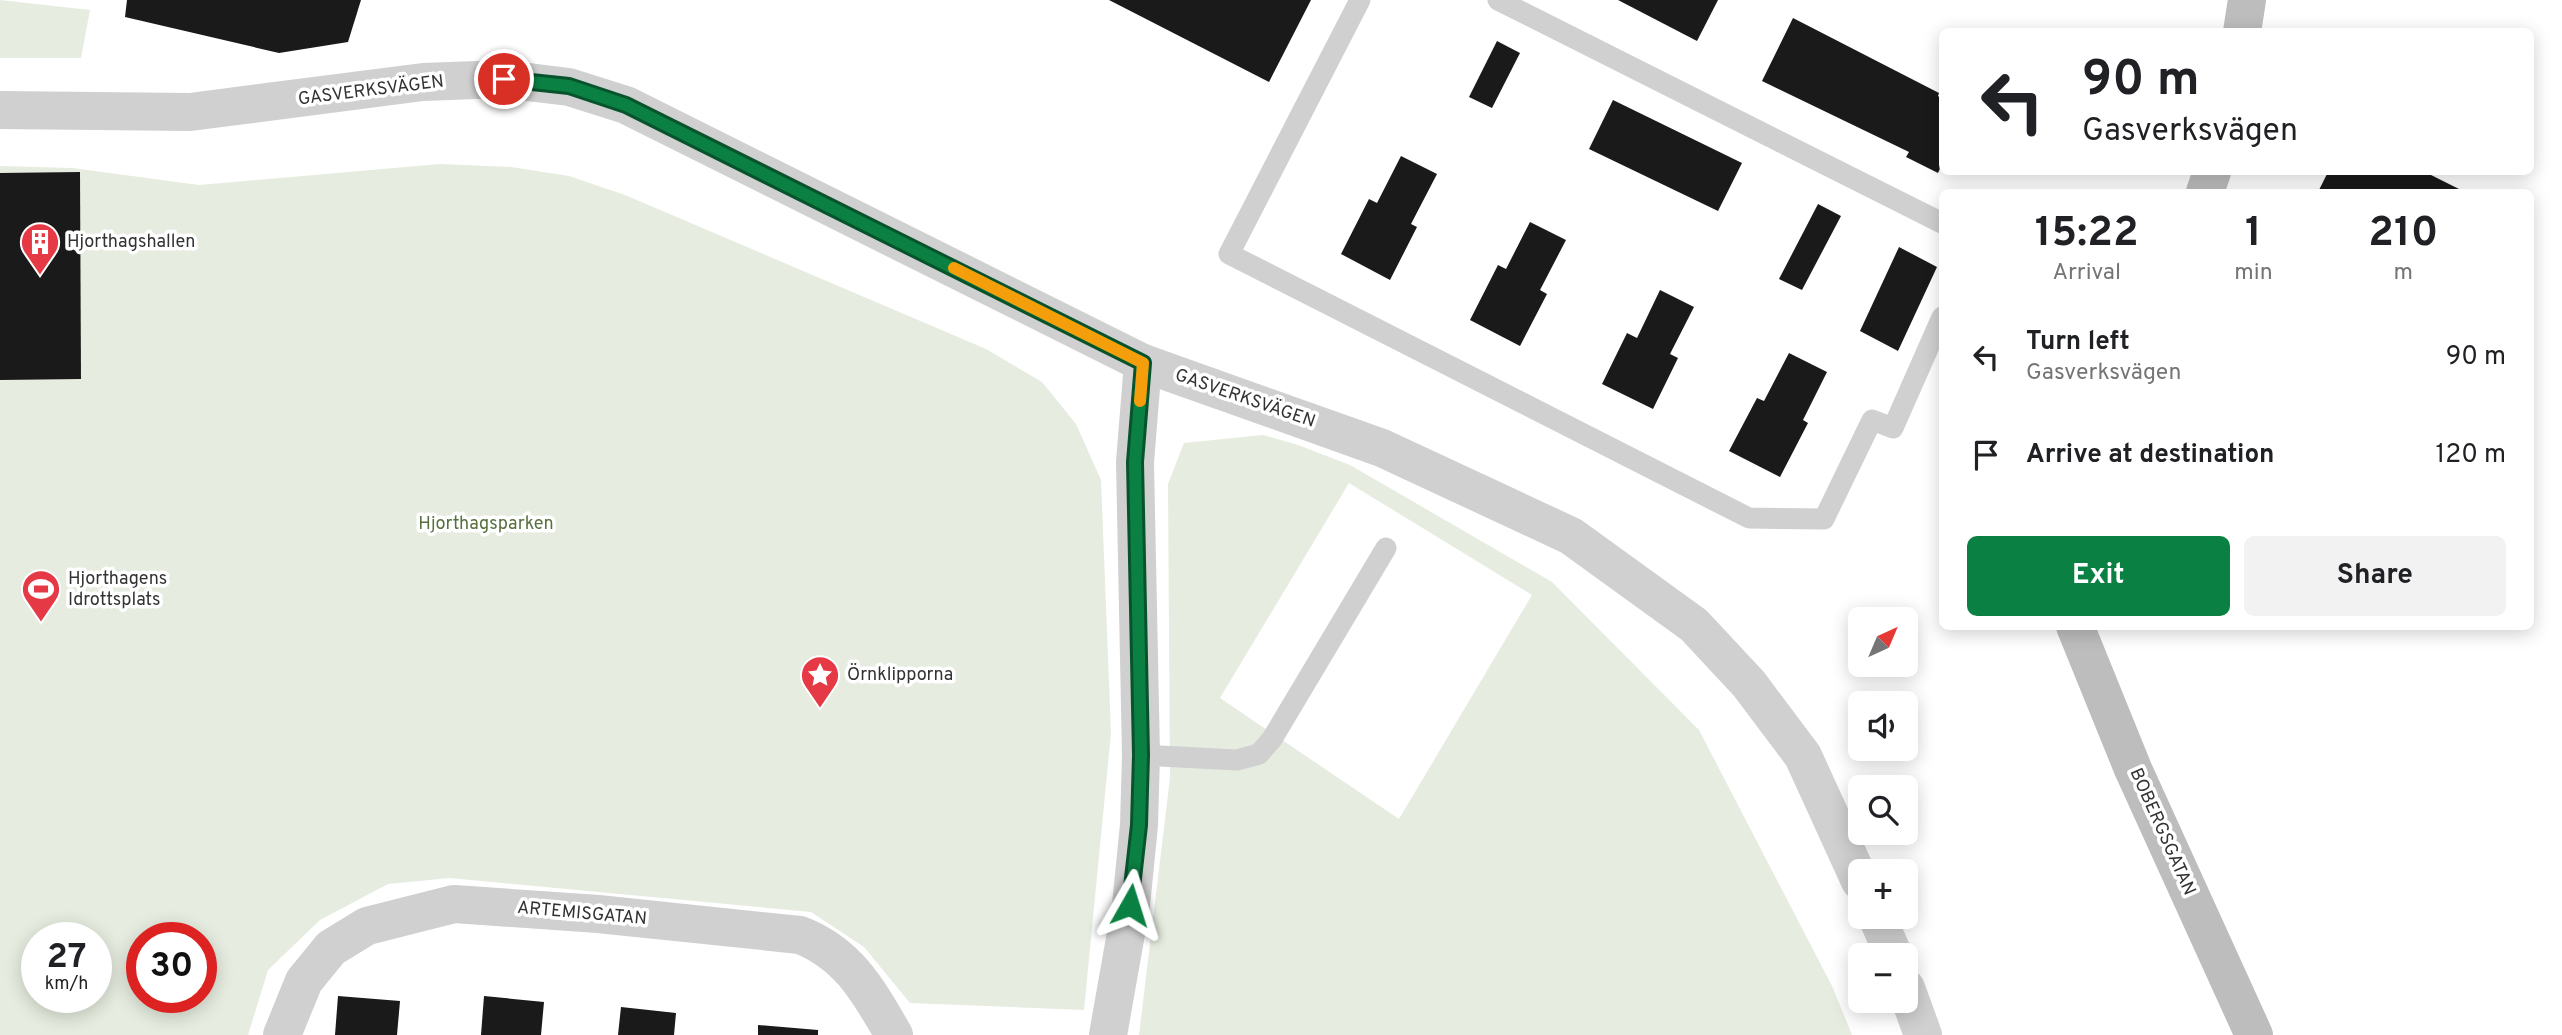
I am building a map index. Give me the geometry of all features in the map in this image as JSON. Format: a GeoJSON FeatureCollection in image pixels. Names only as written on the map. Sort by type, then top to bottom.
{"type":"FeatureCollection","features":[{"type":"Feature","properties":{"kind":"street"},"geometry":{"type":"LineString","coordinates":[[2243,28],[2247,0]]}},
{"type":"Feature","properties":{"kind":"street","name":"GASVERKSVÄGEN"},"geometry":{"type":"LineString","coordinates":[[0,110],[190,112],[423,82],[491,79],[569,86],[626,105],[1143,363],[1382,448],[1583,544],[1694,625],[1749,684],[1803,756],[1850,859]]}},
{"type":"Feature","properties":{"kind":"street"},"geometry":{"type":"LineString","coordinates":[[1108,1035],[1130,905],[1139,825],[1141,755],[1135,462],[1143,363]]}},
{"type":"Feature","properties":{"kind":"street","name":"BOBERGSGATAN"},"geometry":{"type":"LineString","coordinates":[[2076,630],[2133,769],[2254,1035]]}},
{"type":"Feature","properties":{"kind":"street","name":"ARTEMISGATAN"},"geometry":{"type":"LineString","coordinates":[[282,1035],[304,981],[331,948],[367,926],[454,904],[598,914],[800,934],[820,943],[860,978],[894,1035]]}},
{"type":"Feature","properties":{"kind":"street"},"geometry":{"type":"LineString","coordinates":[[1915,1013],[1923,1035]]}},
{"type":"Feature","properties":{"kind":"lane"},"geometry":{"type":"LineString","coordinates":[[1360,0],[1229,254],[1749,518],[1824,519],[1872,420],[1893,428],[1939,324]]}},
{"type":"Feature","properties":{"kind":"lane"},"geometry":{"type":"LineString","coordinates":[[1498,0],[1939,221]]}},
{"type":"Feature","properties":{"kind":"lane"},"geometry":{"type":"LineString","coordinates":[[1141,755],[1237,760],[1259,754],[1272,739],[1386,548]]}},
{"type":"Feature","properties":{"kind":"green space"},"geometry":{"type":"Polygon","coordinates":[[[0,0],[90,10],[81,58],[0,58],[0,0]]]}},
{"type":"Feature","properties":{"kind":"green space","name":"Hjorthagsparken"},"geometry":{"type":"Polygon","coordinates":[[[440,164],[511,167],[569,176],[625,195],[986,349],[1042,382],[1076,424],[1101,480],[1111,733],[1084,1010],[910,1003],[864,947],[811,912],[450,878],[388,884],[320,920],[268,970],[248,1035],[0,1035],[0,166],[72,168],[199,185],[440,164]]]}},
{"type":"Feature","properties":{"kind":"green space"},"geometry":{"type":"Polygon","coordinates":[[[1263,435],[1298,445],[1350,465],[1552,582],[1699,730],[1832,986],[1852,1035],[1139,1035],[1170,778],[1168,484],[1184,443],[1263,435]],[[1349,483],[1220,698],[1399,819],[1532,595],[1349,483]]]}},
{"type":"Feature","properties":{"kind":"building"},"geometry":{"type":"Polygon","coordinates":[[[127,0],[361,0],[348,42],[279,53],[125,17],[127,0]]]}},
{"type":"Feature","properties":{"kind":"building"},"geometry":{"type":"Polygon","coordinates":[[[1109,0],[1311,0],[1269,82],[1109,0]]]}},
{"type":"Feature","properties":{"kind":"building"},"geometry":{"type":"Polygon","coordinates":[[[1618,0],[1718,0],[1697,41],[1618,0]]]}},
{"type":"Feature","properties":{"kind":"building"},"geometry":{"type":"Polygon","coordinates":[[[1793,18],[1939,93],[1938,173],[1906,157],[1909,152],[1762,81],[1793,18]]]}},
{"type":"Feature","properties":{"kind":"building"},"geometry":{"type":"Polygon","coordinates":[[[1497,41],[1520,53],[1492,108],[1469,97],[1497,41]]]}},
{"type":"Feature","properties":{"kind":"building"},"geometry":{"type":"Polygon","coordinates":[[[1613,100],[1742,163],[1718,211],[1589,149],[1613,100]]]}},
{"type":"Feature","properties":{"kind":"building"},"geometry":{"type":"Polygon","coordinates":[[[1401,156],[1437,174],[1411,224],[1417,227],[1390,280],[1341,254],[1369,199],[1377,203],[1401,156]]]}},
{"type":"Feature","properties":{"kind":"building","name":"Hjorthagshallen"},"geometry":{"type":"Polygon","coordinates":[[[80,172],[81,379],[0,380],[0,173],[80,172]]]}},
{"type":"Feature","properties":{"kind":"building"},"geometry":{"type":"Polygon","coordinates":[[[2326,175],[2431,175],[2459,189],[2320,189],[2326,175]]]}},
{"type":"Feature","properties":{"kind":"building"},"geometry":{"type":"Polygon","coordinates":[[[1818,204],[1841,216],[1802,290],[1779,279],[1818,204]]]}},
{"type":"Feature","properties":{"kind":"building"},"geometry":{"type":"Polygon","coordinates":[[[1530,222],[1566,240],[1540,290],[1547,294],[1520,346],[1470,320],[1498,265],[1506,269],[1530,222]]]}},
{"type":"Feature","properties":{"kind":"building"},"geometry":{"type":"Polygon","coordinates":[[[1899,247],[1937,267],[1898,351],[1860,331],[1899,247]]]}},
{"type":"Feature","properties":{"kind":"building"},"geometry":{"type":"Polygon","coordinates":[[[1660,290],[1694,307],[1670,354],[1678,358],[1653,409],[1602,384],[1627,333],[1637,338],[1660,290]]]}},
{"type":"Feature","properties":{"kind":"building"},"geometry":{"type":"Polygon","coordinates":[[[1789,353],[1827,372],[1803,420],[1808,423],[1780,477],[1729,451],[1757,398],[1764,401],[1789,353]]]}},
{"type":"Feature","properties":{"kind":"building"},"geometry":{"type":"Polygon","coordinates":[[[338,996],[400,1001],[397,1035],[335,1035],[338,996]]]}},
{"type":"Feature","properties":{"kind":"building"},"geometry":{"type":"Polygon","coordinates":[[[484,996],[544,1002],[541,1035],[481,1035],[484,996]]]}},
{"type":"Feature","properties":{"kind":"building"},"geometry":{"type":"Polygon","coordinates":[[[621,1007],[676,1013],[674,1035],[618,1035],[621,1007]]]}},
{"type":"Feature","properties":{"kind":"building"},"geometry":{"type":"Polygon","coordinates":[[[758,1025],[818,1030],[818,1035],[758,1035],[758,1025]]]}},
{"type":"Feature","properties":{"kind":"slow traffic"},"geometry":{"type":"LineString","coordinates":[[954,268],[1143,363],[1140,401]]}},
{"type":"Feature","properties":{"kind":"place","name":"Hjorthagshallen"},"geometry":{"type":"Point","coordinates":[40,276]}},
{"type":"Feature","properties":{"kind":"place","name":"Hjorthagens Idrottsplats"},"geometry":{"type":"Point","coordinates":[41,623]}},
{"type":"Feature","properties":{"kind":"place","name":"Örnklipporna"},"geometry":{"type":"Point","coordinates":[820,709]}},
{"type":"Feature","properties":{"kind":"route"},"geometry":{"type":"LineString","coordinates":[[504,79],[569,86],[626,105],[1143,363],[1135,462],[1141,755],[1139,825],[1130,905]]}}]}
